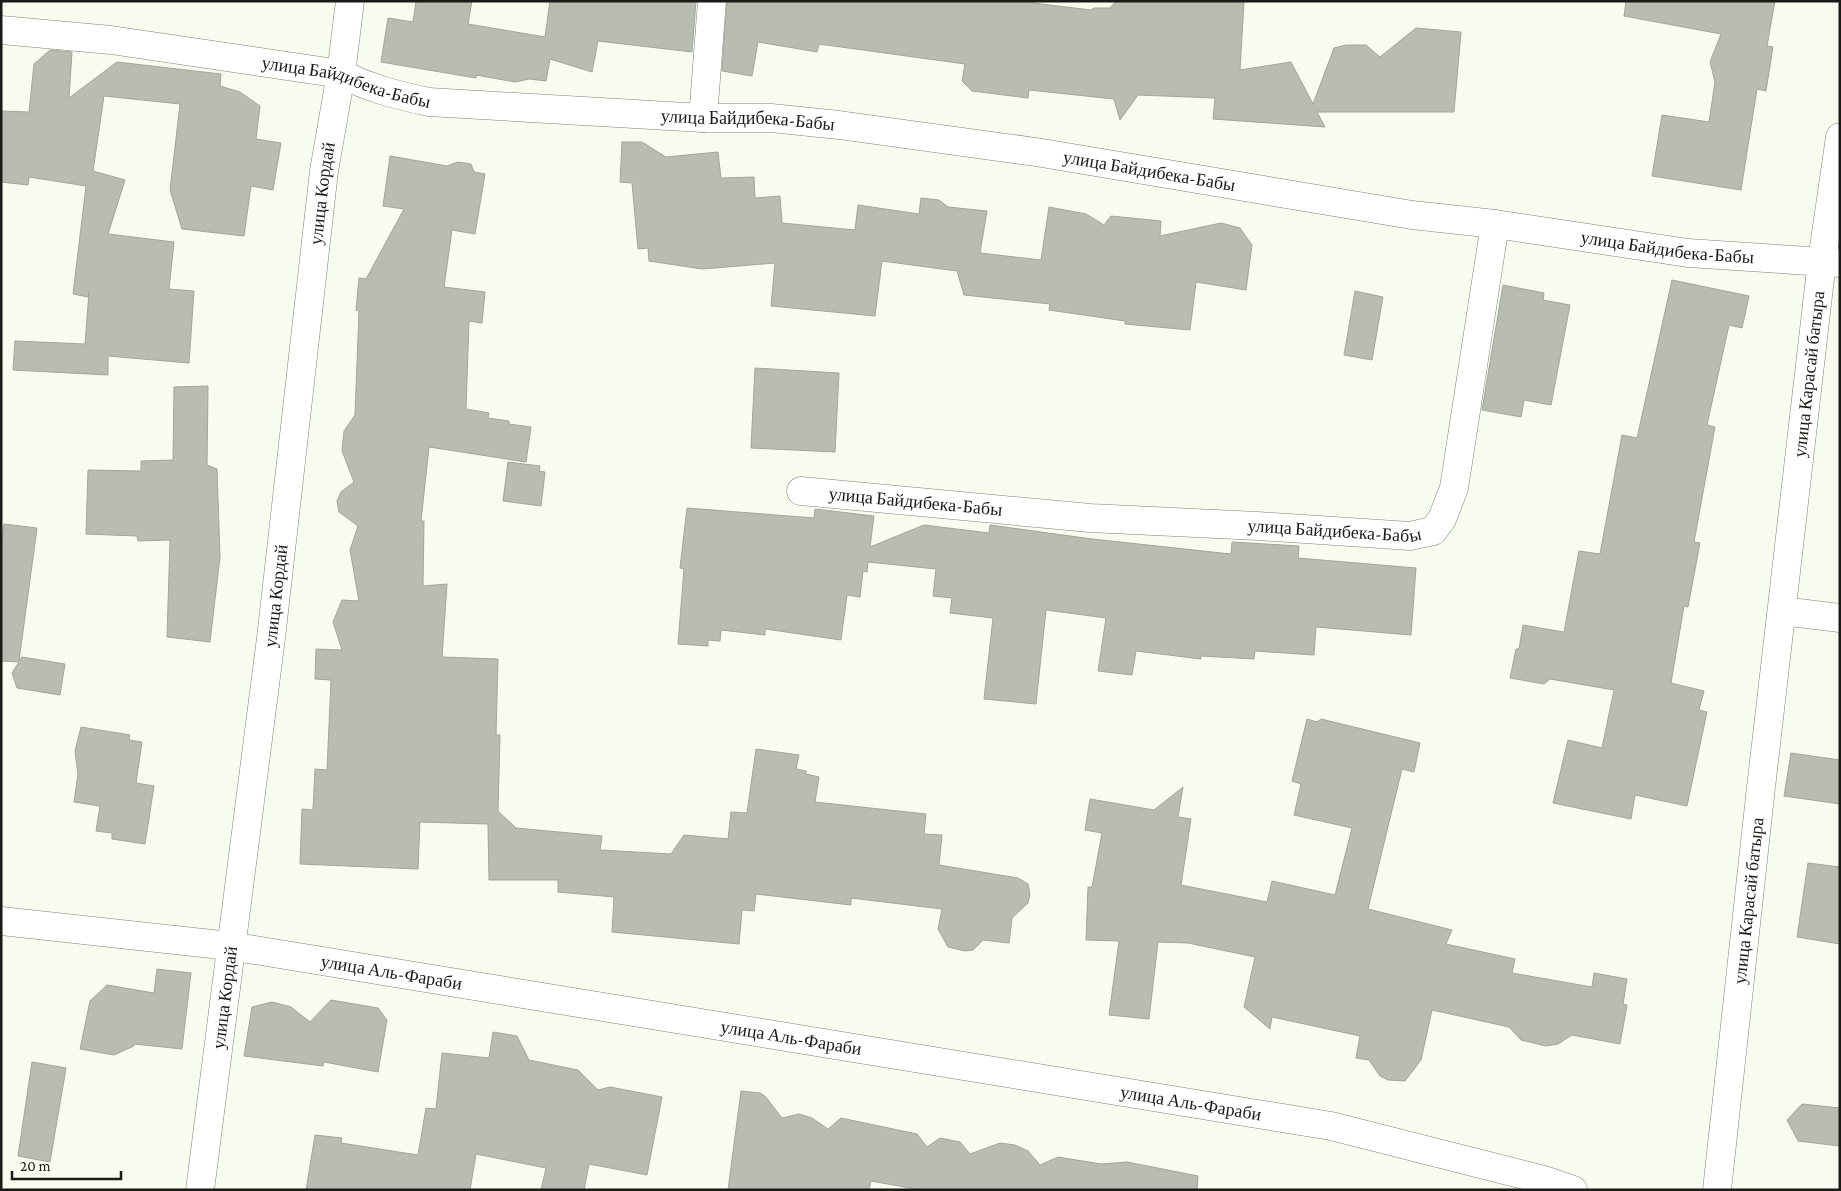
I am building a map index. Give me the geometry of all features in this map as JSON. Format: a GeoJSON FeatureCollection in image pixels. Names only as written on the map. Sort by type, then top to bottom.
{"type":"FeatureCollection","features":[{"type":"Feature","properties":{"kind":"street","name":"улица Кордай"},"geometry":{"type":"LineString","coordinates":[[200,1190],[271,638],[324,171],[341,74],[350,1]]}},
{"type":"Feature","properties":{"kind":"street"},"geometry":{"type":"LineString","coordinates":[[703,118],[712,1]]}},
{"type":"Feature","properties":{"kind":"street","name":"улица Байдибека-Бабы"},"geometry":{"type":"LineString","coordinates":[[1,30],[111,40],[341,74],[368,87],[390,94],[430,102],[703,118],[771,118],[1027,150],[1412,215],[1495,224],[1688,253],[1831,262]]}},
{"type":"Feature","properties":{"kind":"street","name":"улица Карасай батыра"},"geometry":{"type":"LineString","coordinates":[[1717,1190],[1782,611],[1831,262],[1840,137]]}},
{"type":"Feature","properties":{"kind":"street","name":"улица Байдибека-Бабы"},"geometry":{"type":"LineString","coordinates":[[801,491],[1090,518],[1410,536],[1433,531],[1442,519],[1454,488],[1495,224]]}},
{"type":"Feature","properties":{"kind":"street"},"geometry":{"type":"LineString","coordinates":[[1782,611],[1840,618]]}},
{"type":"Feature","properties":{"kind":"street","name":"улица Аль-Фараби"},"geometry":{"type":"LineString","coordinates":[[1,920],[230,946],[1331,1126],[1544,1180],[1573,1190]]}},
{"type":"Feature","properties":{"kind":"building"},"geometry":{"type":"Polygon","coordinates":[[[416,1],[472,1],[468,24],[545,37],[550,1],[696,1],[692,52],[598,41],[592,72],[550,59],[546,81],[529,79],[515,82],[476,75],[476,78],[381,62],[388,18],[413,22],[416,1]]]}},
{"type":"Feature","properties":{"kind":"building"},"geometry":{"type":"Polygon","coordinates":[[[727,1],[1034,1],[1033,3],[1091,10],[1094,8],[1110,8],[1116,1],[1244,1],[1240,70],[1291,62],[1313,104],[1334,48],[1346,45],[1366,45],[1380,57],[1416,28],[1461,32],[1454,112],[1317,112],[1325,127],[1213,119],[1215,98],[1138,95],[1120,120],[1114,99],[1029,90],[1028,98],[972,91],[962,81],[965,64],[819,44],[817,52],[758,42],[752,76],[722,71],[727,1]]]}},
{"type":"Feature","properties":{"kind":"building"},"geometry":{"type":"Polygon","coordinates":[[[1626,1],[1775,1],[1767,46],[1773,47],[1766,91],[1757,89],[1741,190],[1652,176],[1662,115],[1709,122],[1715,82],[1710,62],[1721,34],[1624,16],[1626,1]]]}},
{"type":"Feature","properties":{"kind":"building"},"geometry":{"type":"Polygon","coordinates":[[[50,50],[72,52],[69,98],[117,62],[221,74],[220,86],[240,92],[260,106],[256,139],[281,143],[273,190],[251,186],[244,236],[182,229],[170,190],[180,104],[104,96],[93,171],[125,180],[108,234],[174,242],[169,289],[194,291],[189,363],[108,356],[108,375],[13,370],[15,341],[85,344],[89,292],[88,297],[73,294],[86,186],[29,177],[28,185],[1,182],[1,111],[29,112],[34,64],[50,50]]]}},
{"type":"Feature","properties":{"kind":"building"},"geometry":{"type":"Polygon","coordinates":[[[622,142],[642,142],[666,157],[718,152],[721,178],[754,177],[755,198],[780,196],[782,223],[855,230],[858,205],[919,214],[921,198],[939,200],[948,207],[987,211],[980,253],[1041,260],[1049,207],[1086,214],[1104,225],[1111,216],[1161,221],[1160,236],[1221,223],[1240,228],[1252,245],[1246,290],[1196,282],[1190,330],[1125,324],[1125,321],[1049,310],[1050,304],[964,295],[957,271],[882,261],[875,316],[771,306],[775,263],[702,269],[649,261],[648,248],[638,249],[632,183],[620,182],[622,142]]]}},
{"type":"Feature","properties":{"kind":"building"},"geometry":{"type":"Polygon","coordinates":[[[390,156],[447,166],[458,162],[471,164],[474,172],[485,174],[475,234],[452,230],[444,287],[485,292],[482,323],[469,321],[466,409],[489,413],[488,418],[509,421],[509,424],[531,427],[526,462],[429,447],[421,521],[424,521],[423,586],[447,584],[442,657],[498,659],[496,735],[500,735],[498,811],[516,828],[602,836],[600,850],[671,854],[684,835],[728,839],[731,812],[747,813],[756,749],[799,755],[796,769],[819,777],[815,802],[926,814],[924,834],[942,835],[939,865],[1018,878],[1028,884],[1030,894],[1028,903],[1012,918],[1009,943],[983,940],[973,950],[965,951],[948,947],[938,929],[942,909],[851,898],[851,905],[756,894],[754,911],[742,910],[739,944],[612,932],[614,897],[558,892],[558,880],[489,880],[488,824],[420,822],[418,869],[300,864],[302,809],[313,810],[315,769],[327,770],[331,680],[315,679],[316,649],[342,650],[333,622],[342,600],[359,601],[350,550],[358,526],[339,512],[337,501],[341,492],[354,482],[342,451],[344,431],[355,415],[359,311],[356,310],[359,278],[366,279],[404,209],[383,206],[390,156]]]}},
{"type":"Feature","properties":{"kind":"building"},"geometry":{"type":"Polygon","coordinates":[[[1672,280],[1749,296],[1742,328],[1729,325],[1707,425],[1715,427],[1694,542],[1700,543],[1688,607],[1684,606],[1671,683],[1704,691],[1699,710],[1707,712],[1687,806],[1635,795],[1631,819],[1553,803],[1568,740],[1602,748],[1614,690],[1550,679],[1544,684],[1510,678],[1516,649],[1519,649],[1523,625],[1564,632],[1579,551],[1600,554],[1622,435],[1637,438],[1672,280]]]}},
{"type":"Feature","properties":{"kind":"building"},"geometry":{"type":"Polygon","coordinates":[[[1503,285],[1544,293],[1543,300],[1570,305],[1551,405],[1524,400],[1521,417],[1482,410],[1503,285]]]}},
{"type":"Feature","properties":{"kind":"building"},"geometry":{"type":"Polygon","coordinates":[[[1355,291],[1383,297],[1372,360],[1344,355],[1355,291]]]}},
{"type":"Feature","properties":{"kind":"building"},"geometry":{"type":"Polygon","coordinates":[[[755,368],[839,373],[835,452],[751,448],[755,368]]]}},
{"type":"Feature","properties":{"kind":"building"},"geometry":{"type":"Polygon","coordinates":[[[208,386],[207,465],[217,469],[220,557],[210,642],[167,637],[170,540],[138,541],[137,536],[86,534],[88,470],[141,471],[141,461],[173,460],[174,387],[208,386]]]}},
{"type":"Feature","properties":{"kind":"building"},"geometry":{"type":"Polygon","coordinates":[[[508,462],[540,466],[539,471],[545,472],[541,506],[503,501],[508,462]]]}},
{"type":"Feature","properties":{"kind":"building"},"geometry":{"type":"Polygon","coordinates":[[[687,508],[814,518],[815,509],[874,516],[870,547],[924,525],[989,533],[990,525],[1092,539],[1231,554],[1232,542],[1299,546],[1298,558],[1416,568],[1411,635],[1316,627],[1314,655],[1255,651],[1254,659],[1201,656],[1201,659],[1136,651],[1132,675],[1098,671],[1106,618],[1046,610],[1036,704],[984,699],[993,618],[950,613],[952,598],[933,596],[936,569],[868,562],[867,572],[863,571],[860,597],[847,595],[841,640],[765,629],[765,635],[721,630],[720,641],[708,640],[708,646],[678,644],[684,569],[680,568],[687,508]]]}},
{"type":"Feature","properties":{"kind":"building"},"geometry":{"type":"Polygon","coordinates":[[[4,524],[37,528],[19,661],[22,657],[65,664],[60,695],[17,688],[12,673],[19,662],[1,661],[1,543],[4,524]]]}},
{"type":"Feature","properties":{"kind":"building"},"geometry":{"type":"Polygon","coordinates":[[[1307,719],[1317,722],[1321,719],[1420,743],[1414,772],[1402,769],[1368,909],[1452,930],[1446,944],[1515,959],[1512,973],[1592,987],[1594,973],[1627,979],[1623,1004],[1627,1005],[1620,1044],[1572,1035],[1558,1044],[1546,1046],[1521,1040],[1509,1027],[1432,1010],[1421,1060],[1405,1081],[1388,1080],[1380,1076],[1369,1060],[1356,1058],[1360,1036],[1272,1017],[1270,1029],[1244,1007],[1255,957],[1188,943],[1158,942],[1149,1019],[1109,1015],[1119,941],[1086,940],[1088,887],[1092,887],[1102,833],[1085,830],[1090,799],[1154,810],[1183,787],[1178,817],[1191,819],[1181,885],[1267,902],[1272,881],[1335,895],[1352,828],[1294,815],[1301,784],[1292,781],[1307,719]]]}},
{"type":"Feature","properties":{"kind":"building"},"geometry":{"type":"Polygon","coordinates":[[[81,727],[130,735],[129,740],[142,742],[136,783],[154,786],[145,844],[112,839],[112,833],[96,831],[100,806],[74,802],[78,774],[75,751],[81,727]]]}},
{"type":"Feature","properties":{"kind":"building"},"geometry":{"type":"Polygon","coordinates":[[[1791,753],[1840,760],[1840,804],[1784,796],[1791,753]]]}},
{"type":"Feature","properties":{"kind":"building"},"geometry":{"type":"Polygon","coordinates":[[[1808,863],[1840,867],[1840,944],[1797,937],[1808,863]]]}},
{"type":"Feature","properties":{"kind":"building"},"geometry":{"type":"Polygon","coordinates":[[[157,969],[191,973],[182,1049],[134,1044],[134,1046],[114,1055],[80,1049],[90,1001],[107,985],[154,993],[157,969]]]}},
{"type":"Feature","properties":{"kind":"building"},"geometry":{"type":"Polygon","coordinates":[[[331,1000],[378,1008],[387,1020],[378,1072],[324,1062],[323,1066],[244,1056],[252,1007],[272,1002],[291,1007],[310,1022],[331,1000]]]}},
{"type":"Feature","properties":{"kind":"building"},"geometry":{"type":"Polygon","coordinates":[[[493,1032],[517,1036],[529,1060],[578,1070],[598,1090],[610,1087],[662,1097],[647,1175],[589,1164],[584,1190],[541,1190],[546,1168],[476,1154],[470,1190],[306,1190],[315,1135],[342,1138],[341,1143],[418,1155],[426,1108],[436,1109],[442,1053],[489,1058],[493,1032]]]}},
{"type":"Feature","properties":{"kind":"building"},"geometry":{"type":"Polygon","coordinates":[[[32,1062],[66,1068],[50,1162],[18,1156],[32,1062]]]}},
{"type":"Feature","properties":{"kind":"building"},"geometry":{"type":"Polygon","coordinates":[[[741,1091],[760,1093],[765,1096],[782,1118],[799,1114],[812,1118],[828,1129],[841,1118],[917,1134],[927,1147],[940,1138],[960,1142],[970,1154],[1000,1143],[1015,1145],[1028,1151],[1040,1165],[1058,1157],[1101,1164],[1127,1162],[1198,1176],[1197,1190],[921,1190],[871,1181],[869,1190],[728,1190],[741,1091]]]}},
{"type":"Feature","properties":{"kind":"building"},"geometry":{"type":"Polygon","coordinates":[[[1802,1104],[1840,1108],[1840,1146],[1798,1141],[1787,1120],[1802,1104]]]}}]}
